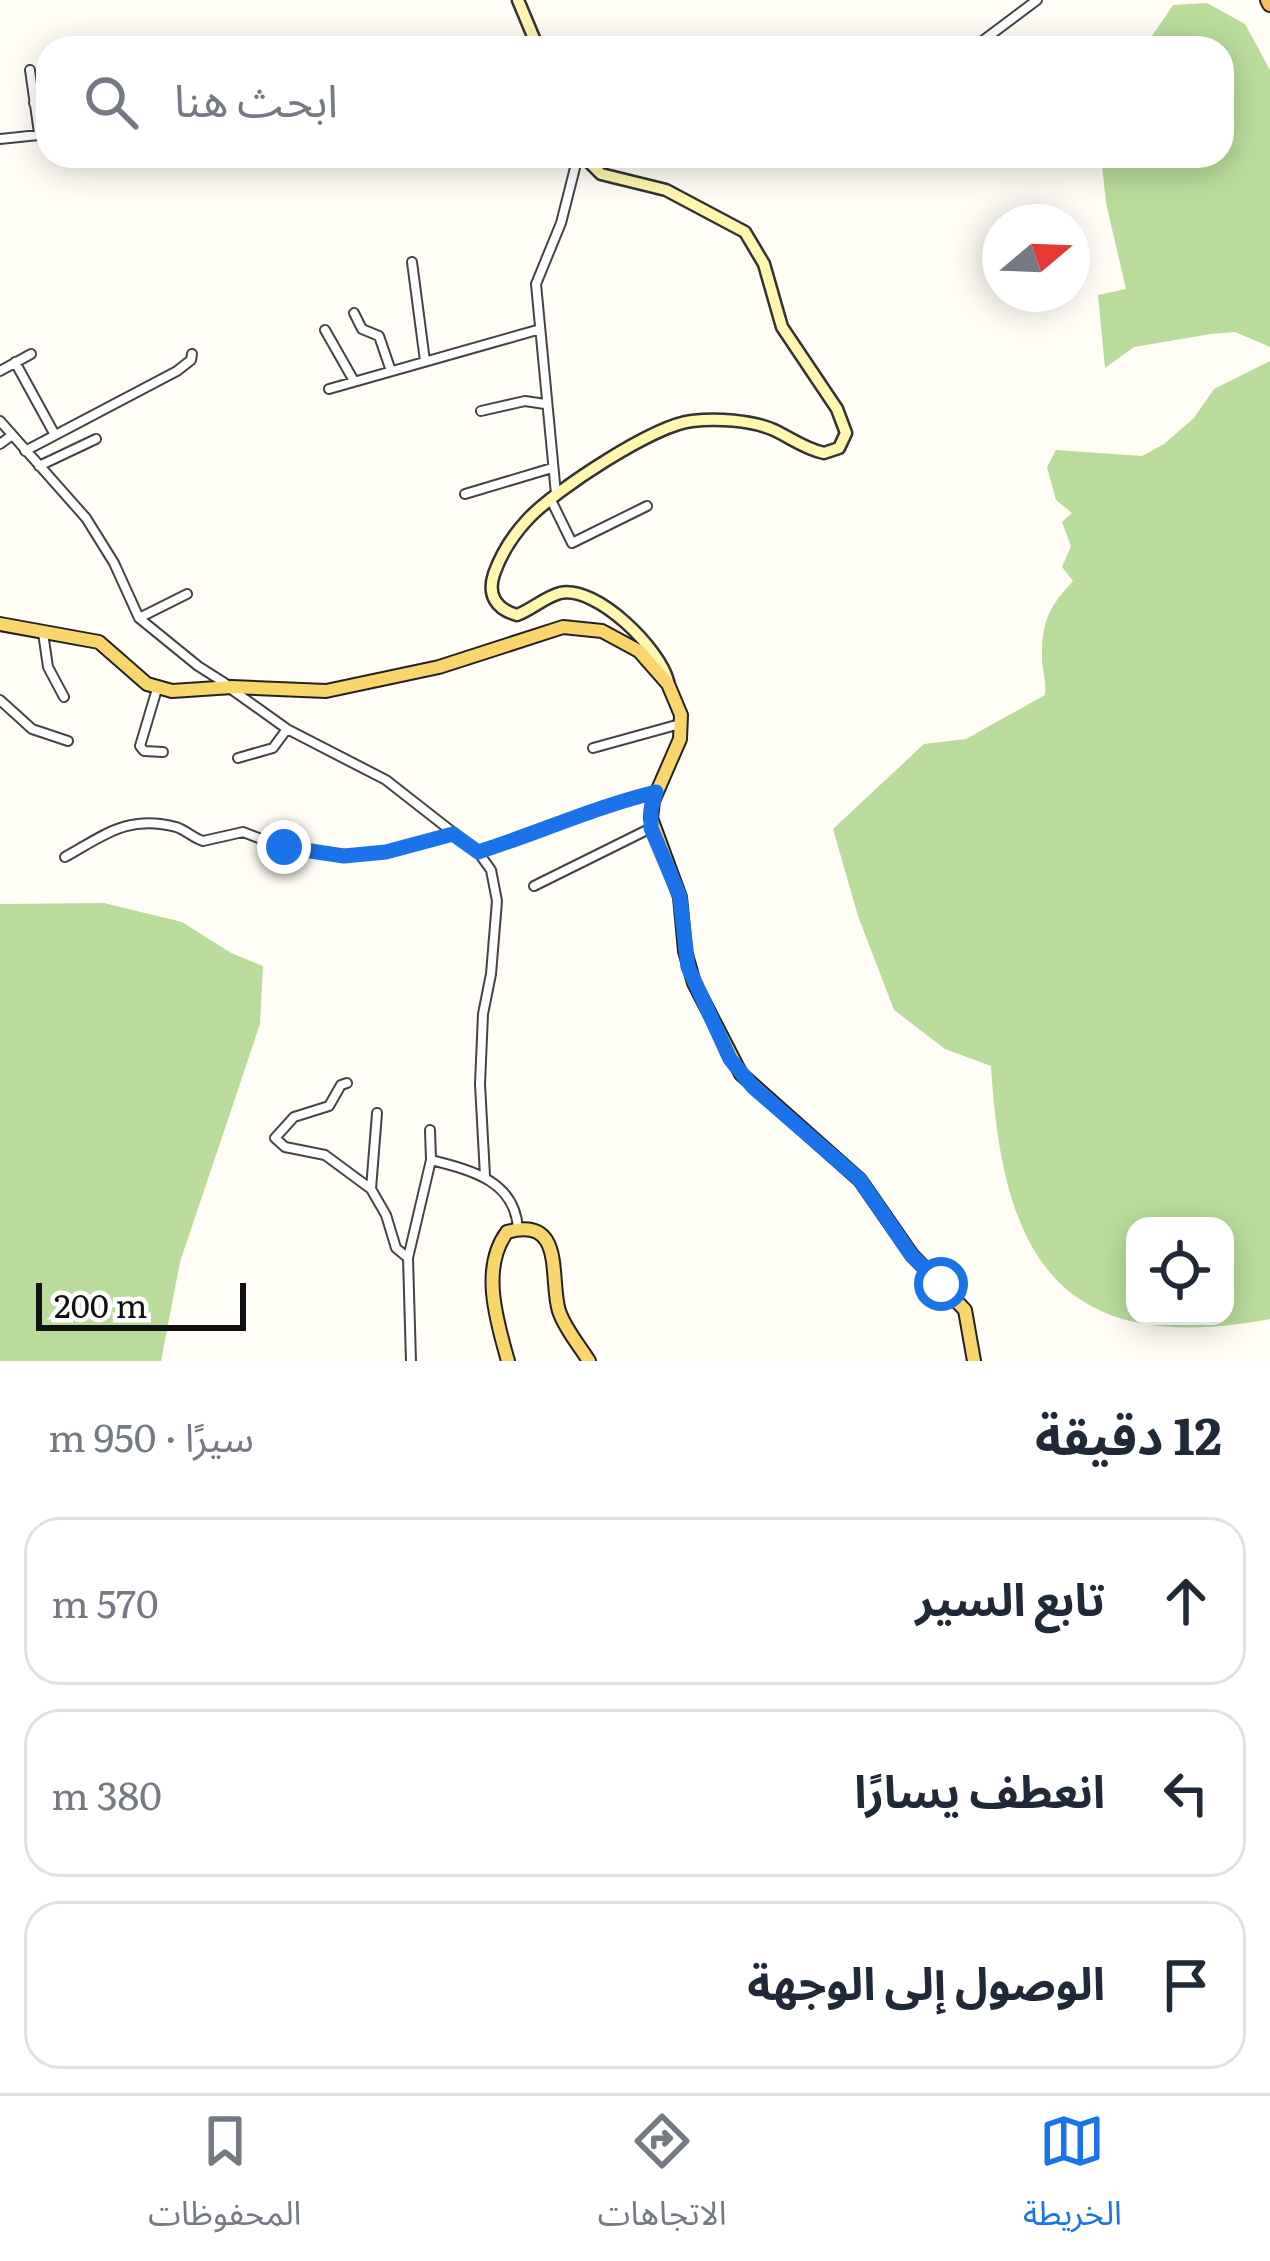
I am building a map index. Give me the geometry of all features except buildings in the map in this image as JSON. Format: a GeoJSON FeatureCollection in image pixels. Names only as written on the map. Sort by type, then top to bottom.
{"type":"FeatureCollection","features":[{"type":"Feature","properties":{"kind":"main road"},"geometry":{"type":"LineString","coordinates":[[518,0],[533,36]]}},
{"type":"Feature","properties":{"kind":"main road"},"geometry":{"type":"LineString","coordinates":[[594,168],[601,174],[666,190],[745,232],[764,264],[782,327],[837,409],[846,433],[839,448],[824,453],[757,424],[695,420],[678,424],[632,446],[527,519],[502,556],[491,590],[496,603],[517,615],[564,592],[592,601],[647,642],[662,663],[681,724],[676,749],[651,809],[651,828],[680,897],[688,967],[730,1059],[753,1087],[871,1192],[912,1256],[965,1310],[974,1361]]}},
{"type":"Feature","properties":{"kind":"main road"},"geometry":{"type":"LineString","coordinates":[[0,625],[99,642],[158,689],[308,692],[364,684],[475,657],[571,626],[622,640],[668,684]]}},
{"type":"Feature","properties":{"kind":"main road"},"geometry":{"type":"LineString","coordinates":[[508,1361],[494,1301],[494,1256],[507,1232],[518,1229],[530,1229],[544,1238],[552,1251],[558,1308],[590,1361]]}},
{"type":"Feature","properties":{"kind":"street"},"geometry":{"type":"LineString","coordinates":[[989,36],[1037,0]]}},
{"type":"Feature","properties":{"kind":"street"},"geometry":{"type":"LineString","coordinates":[[30,70],[36,109]]}},
{"type":"Feature","properties":{"kind":"street"},"geometry":{"type":"LineString","coordinates":[[0,139],[36,135]]}},
{"type":"Feature","properties":{"kind":"street"},"geometry":{"type":"LineString","coordinates":[[577,168],[561,224],[537,278],[537,330],[553,498],[572,543],[647,506]]}},
{"type":"Feature","properties":{"kind":"street"},"geometry":{"type":"LineString","coordinates":[[412,262],[425,361]]}},
{"type":"Feature","properties":{"kind":"street"},"geometry":{"type":"LineString","coordinates":[[354,313],[362,329],[379,336],[391,371]]}},
{"type":"Feature","properties":{"kind":"street"},"geometry":{"type":"LineString","coordinates":[[325,330],[355,381]]}},
{"type":"Feature","properties":{"kind":"street"},"geometry":{"type":"LineString","coordinates":[[329,389],[537,330]]}},
{"type":"Feature","properties":{"kind":"street"},"geometry":{"type":"LineString","coordinates":[[0,371],[31,354]]}},
{"type":"Feature","properties":{"kind":"street"},"geometry":{"type":"LineString","coordinates":[[25,451],[177,371],[192,354]]}},
{"type":"Feature","properties":{"kind":"street"},"geometry":{"type":"LineString","coordinates":[[15,362],[55,435]]}},
{"type":"Feature","properties":{"kind":"street"},"geometry":{"type":"LineString","coordinates":[[481,410],[525,401],[545,404]]}},
{"type":"Feature","properties":{"kind":"street"},"geometry":{"type":"LineString","coordinates":[[0,421],[100,537],[139,618],[287,729],[386,780],[478,852],[491,870],[497,893],[481,1061],[485,1176]]}},
{"type":"Feature","properties":{"kind":"street"},"geometry":{"type":"LineString","coordinates":[[0,444],[11,436]]}},
{"type":"Feature","properties":{"kind":"street"},"geometry":{"type":"LineString","coordinates":[[39,466],[96,439]]}},
{"type":"Feature","properties":{"kind":"street"},"geometry":{"type":"LineString","coordinates":[[465,494],[553,468]]}},
{"type":"Feature","properties":{"kind":"street"},"geometry":{"type":"LineString","coordinates":[[139,618],[187,594]]}},
{"type":"Feature","properties":{"kind":"street"},"geometry":{"type":"LineString","coordinates":[[43,631],[48,667],[64,697]]}},
{"type":"Feature","properties":{"kind":"street"},"geometry":{"type":"LineString","coordinates":[[158,689],[140,746],[144,752],[163,752]]}},
{"type":"Feature","properties":{"kind":"street"},"geometry":{"type":"LineString","coordinates":[[0,700],[32,729],[68,740]]}},
{"type":"Feature","properties":{"kind":"street"},"geometry":{"type":"LineString","coordinates":[[593,748],[681,724]]}},
{"type":"Feature","properties":{"kind":"street"},"geometry":{"type":"LineString","coordinates":[[238,758],[268,751],[287,729]]}},
{"type":"Feature","properties":{"kind":"street"},"geometry":{"type":"LineString","coordinates":[[478,852],[559,826],[594,809],[656,792]]}},
{"type":"Feature","properties":{"kind":"street"},"geometry":{"type":"LineString","coordinates":[[64,857],[113,827],[127,825],[177,827],[206,841],[243,832],[277,846],[344,856],[386,852],[453,834]]}},
{"type":"Feature","properties":{"kind":"street"},"geometry":{"type":"LineString","coordinates":[[534,886],[651,828]]}},
{"type":"Feature","properties":{"kind":"street"},"geometry":{"type":"LineString","coordinates":[[347,1083],[329,1106],[293,1117],[275,1138],[286,1147],[325,1155],[371,1189],[386,1215],[396,1248],[408,1258]]}},
{"type":"Feature","properties":{"kind":"street"},"geometry":{"type":"LineString","coordinates":[[371,1189],[377,1113]]}},
{"type":"Feature","properties":{"kind":"street"},"geometry":{"type":"LineString","coordinates":[[411,1361],[408,1258],[431,1160],[430,1130]]}},
{"type":"Feature","properties":{"kind":"street"},"geometry":{"type":"LineString","coordinates":[[431,1160],[485,1176],[514,1207],[518,1229]]}},
{"type":"Feature","properties":{"kind":"green space"},"geometry":{"type":"Polygon","coordinates":[[[1207,3],[1245,24],[1270,70],[1270,347],[1235,332],[1211,334],[1134,347],[1105,368],[1098,295],[1126,289],[1102,168],[1234,168],[1234,36],[1152,36],[1173,5],[1207,3]]]}},
{"type":"Feature","properties":{"kind":"green space"},"geometry":{"type":"Polygon","coordinates":[[[1270,361],[1270,1319],[1234,1323],[1234,1217],[1126,1217],[1126,1319],[1088,1304],[1052,1275],[1026,1235],[1008,1187],[991,1066],[945,1049],[894,1010],[858,916],[833,829],[924,744],[966,739],[1045,695],[1042,642],[1046,622],[1073,581],[1062,567],[1071,546],[1062,522],[1072,513],[1056,500],[1047,467],[1056,450],[1142,456],[1194,418],[1214,389],[1270,361]]]}},
{"type":"Feature","properties":{"kind":"green space"},"geometry":{"type":"Polygon","coordinates":[[[104,903],[182,922],[231,953],[263,966],[260,1024],[180,1262],[161,1361],[0,1361],[0,904],[104,903]]]}},
{"type":"Feature","properties":{"kind":"route"},"geometry":{"type":"LineString","coordinates":[[284,847],[344,856],[386,852],[453,834],[478,852],[559,826],[594,809],[656,792],[651,828],[680,897],[688,967],[730,1059],[753,1087],[860,1180],[912,1256],[941,1284]]}}]}
